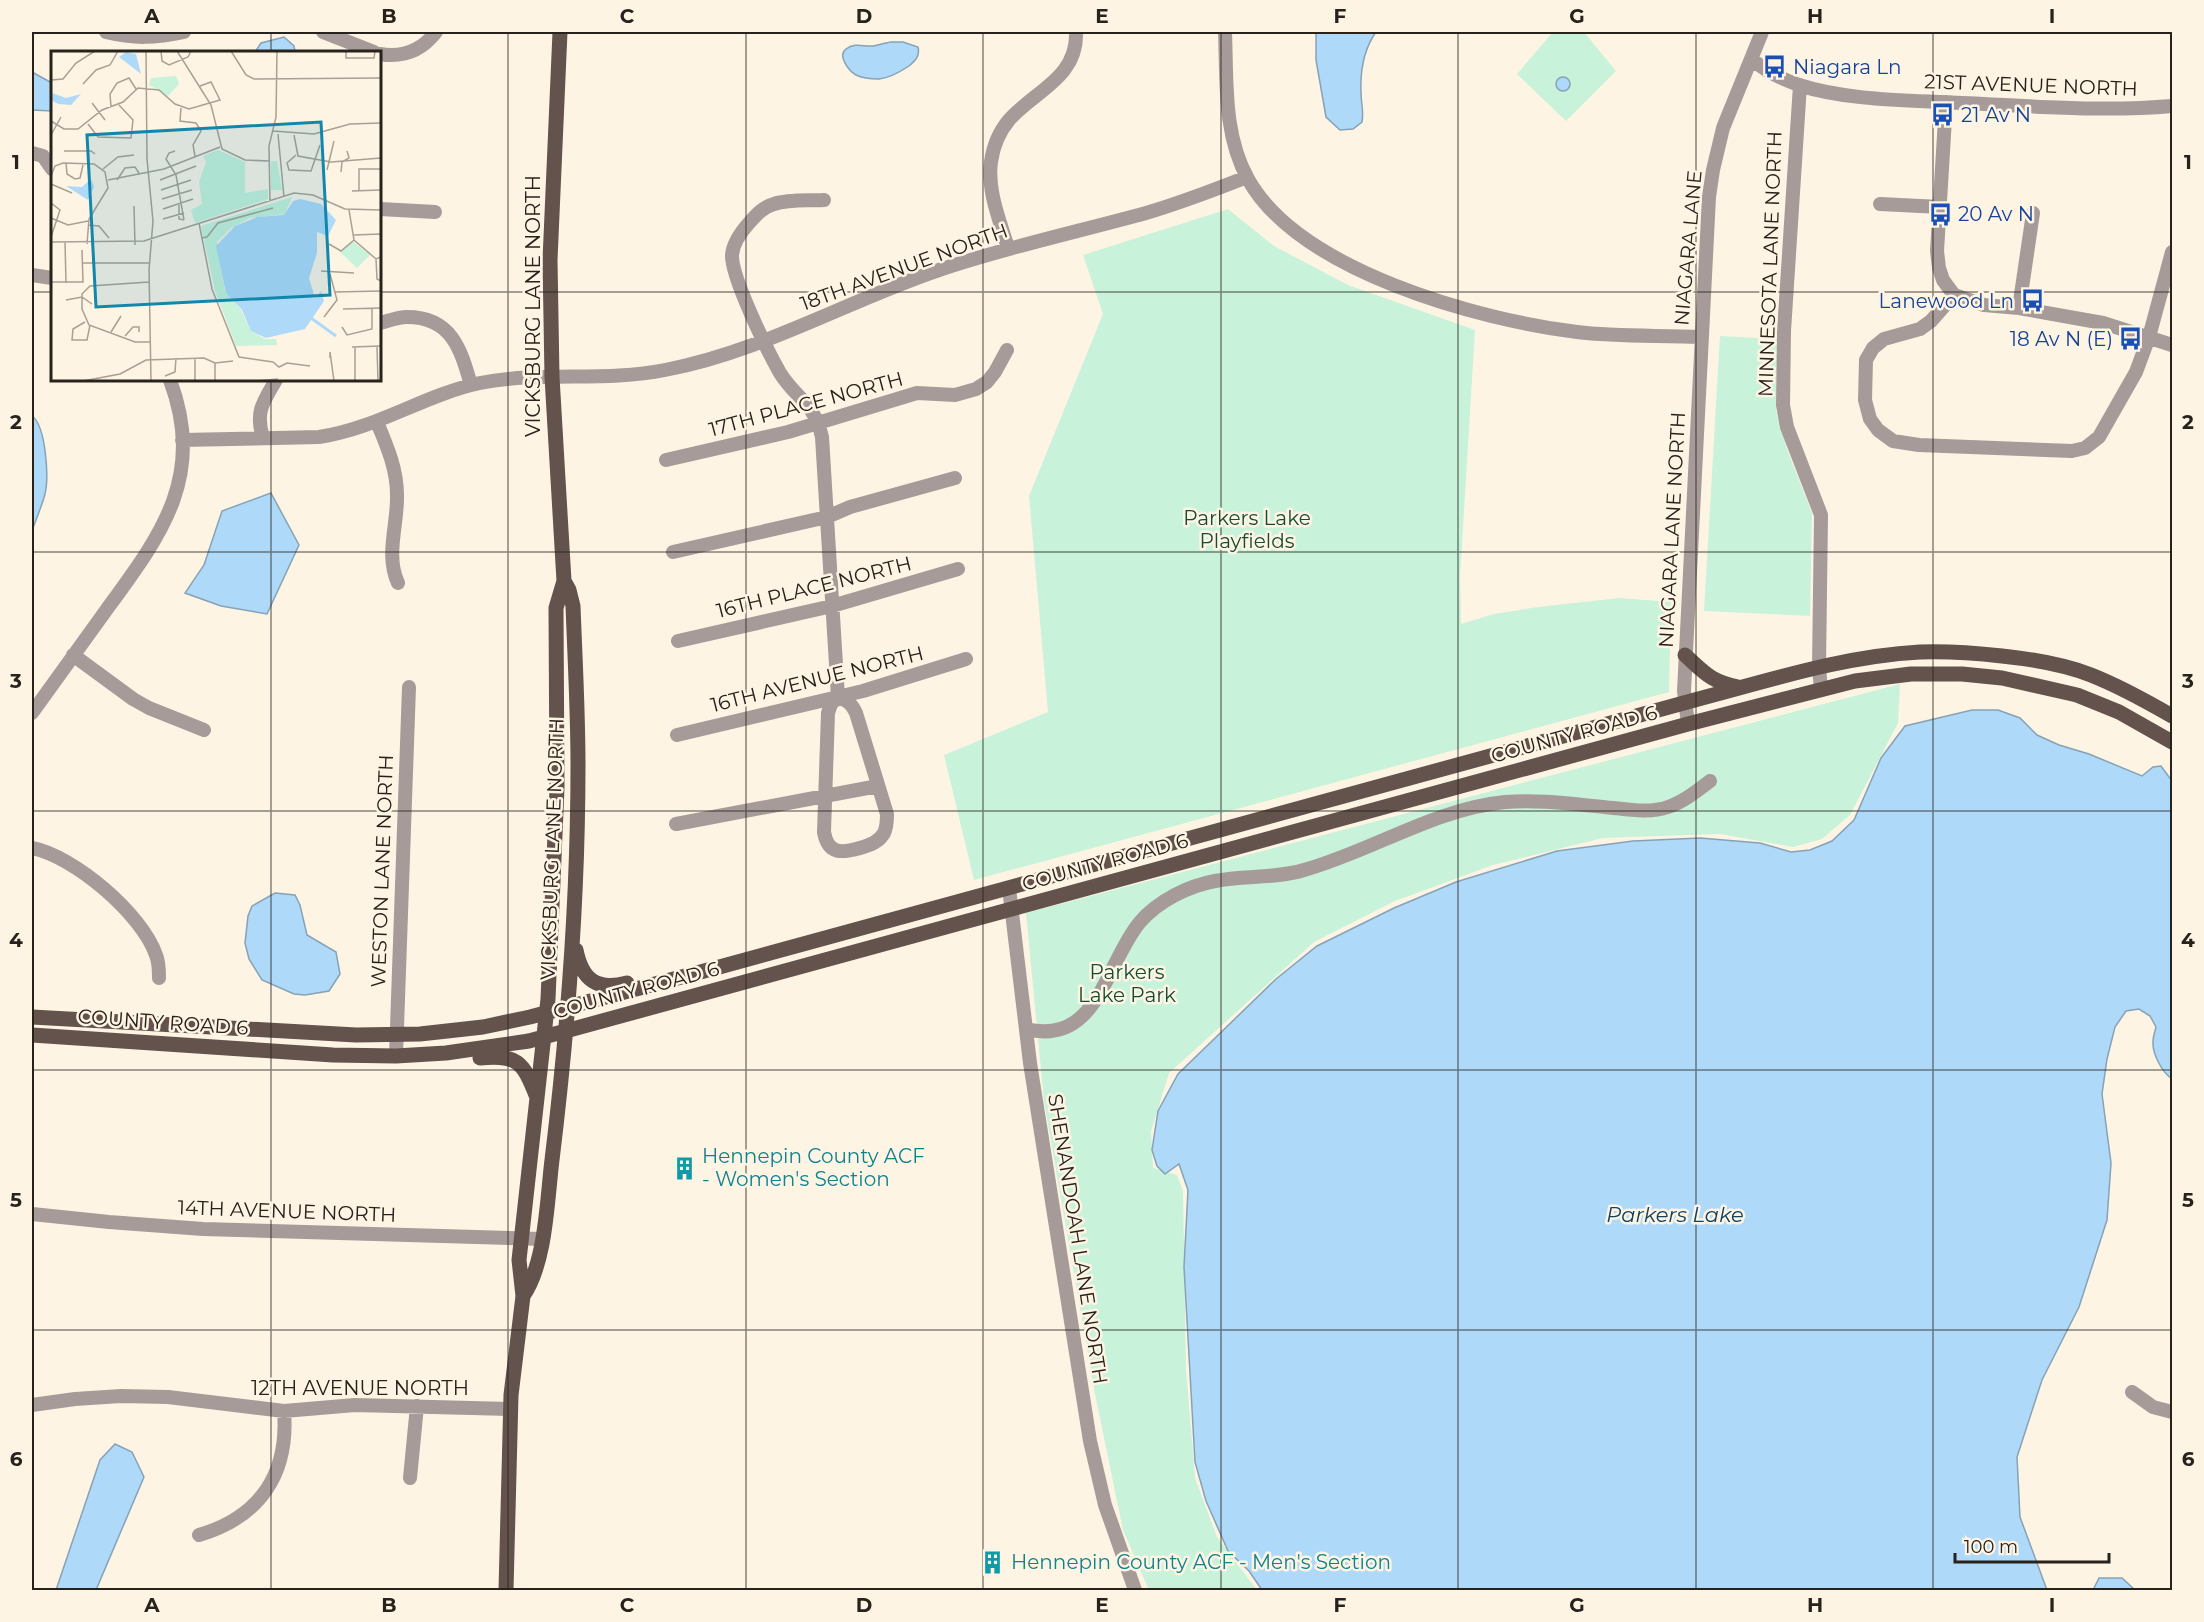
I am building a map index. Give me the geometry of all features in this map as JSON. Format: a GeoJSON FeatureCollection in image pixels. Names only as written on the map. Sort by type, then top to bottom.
{"type":"FeatureCollection","features":[{"type":"Feature","properties":{"kind":"main road","name":"VICKSBURG LANE NORTH"},"geometry":{"type":"LineString","coordinates":[[506,1590],[510,1409],[523,1296],[519,1269],[521,1238],[546,1013],[557,788],[556,608],[564,581],[552,377],[550,260],[560,32]]}},
{"type":"Feature","properties":{"kind":"main road","name":"VICKSBURG LANE NORTH"},"geometry":{"type":"LineString","coordinates":[[523,1296],[534,1275],[542,1239],[561,1086],[573,921],[578,768],[577,718],[573,606],[564,581]]}},
{"type":"Feature","properties":{"kind":"main road","name":"COUNTY ROAD 6"},"geometry":{"type":"LineString","coordinates":[[32,1017],[281,1032],[395,1035],[483,1028],[723,966],[1684,703],[1819,667],[1873,657],[1951,651],[2054,664],[2090,675],[2147,701],[2172,716]]}},
{"type":"Feature","properties":{"kind":"main road"},"geometry":{"type":"LineString","coordinates":[[1685,655],[1710,678],[1721,684],[1741,688]]}},
{"type":"Feature","properties":{"kind":"main road","name":"COUNTY ROAD 6"},"geometry":{"type":"LineString","coordinates":[[32,1035],[333,1055],[399,1056],[482,1049],[544,1037],[1688,724],[1855,681],[1911,674],[1962,674],[2002,678],[2077,695],[2119,712],[2172,742]]}},
{"type":"Feature","properties":{"kind":"main road"},"geometry":{"type":"LineString","coordinates":[[573,921],[580,966],[598,985],[615,986],[695,965],[723,966]]}},
{"type":"Feature","properties":{"kind":"main road"},"geometry":{"type":"LineString","coordinates":[[399,1056],[431,1063],[507,1057],[518,1062],[526,1071],[537,1098]]}},
{"type":"Feature","properties":{"kind":"street"},"geometry":{"type":"LineString","coordinates":[[106,32],[124,37],[144,38],[183,32]]}},
{"type":"Feature","properties":{"kind":"street"},"geometry":{"type":"LineString","coordinates":[[323,32],[371,51]]}},
{"type":"Feature","properties":{"kind":"street"},"geometry":{"type":"LineString","coordinates":[[381,54],[392,56],[416,50],[427,43],[436,32]]}},
{"type":"Feature","properties":{"kind":"street"},"geometry":{"type":"LineString","coordinates":[[1008,248],[992,191],[990,174],[995,147],[1010,119],[1065,71],[1072,56],[1076,32]]}},
{"type":"Feature","properties":{"kind":"street"},"geometry":{"type":"LineString","coordinates":[[1225,32],[1232,134],[1247,177],[1260,198],[1296,233],[1334,256],[1379,278],[1426,297],[1473,312],[1571,331],[1700,337]]}},
{"type":"Feature","properties":{"kind":"street"},"geometry":{"type":"LineString","coordinates":[[1751,60],[1762,32]]}},
{"type":"Feature","properties":{"kind":"street","name":"21ST AVENUE NORTH"},"geometry":{"type":"LineString","coordinates":[[1751,60],[1768,72],[1800,85],[1856,95],[2086,109],[2172,106]]}},
{"type":"Feature","properties":{"kind":"street","name":"NIAGARA LANE"},"geometry":{"type":"LineString","coordinates":[[1700,337],[1706,221],[1713,170],[1723,128],[1751,60]]}},
{"type":"Feature","properties":{"kind":"street","name":"MINNESOTA LANE NORTH"},"geometry":{"type":"LineString","coordinates":[[1800,85],[1784,331],[1784,405],[1787,427],[1821,515],[1819,667],[1821,690]]}},
{"type":"Feature","properties":{"kind":"street"},"geometry":{"type":"LineString","coordinates":[[1946,102],[1937,250],[1943,280],[1954,295],[1984,305],[2019,308],[2103,322],[2172,345]]}},
{"type":"Feature","properties":{"kind":"street"},"geometry":{"type":"LineString","coordinates":[[32,153],[43,156],[51,168]]}},
{"type":"Feature","properties":{"kind":"street","name":"18TH AVENUE NORTH"},"geometry":{"type":"LineString","coordinates":[[182,440],[319,437],[342,434],[471,385],[552,377],[620,376],[706,361],[763,341],[862,299],[938,271],[1008,248],[1145,213],[1247,177]]}},
{"type":"Feature","properties":{"kind":"street"},"geometry":{"type":"LineString","coordinates":[[824,200],[773,204],[757,215],[736,242],[732,253],[732,265],[763,341],[790,386],[812,408],[822,436],[838,697],[831,704],[828,712],[824,832],[831,848],[848,851],[878,841],[884,833],[887,814],[852,705],[838,697]]}},
{"type":"Feature","properties":{"kind":"street"},"geometry":{"type":"LineString","coordinates":[[1880,204],[1940,207]]}},
{"type":"Feature","properties":{"kind":"street"},"geometry":{"type":"LineString","coordinates":[[381,209],[435,212]]}},
{"type":"Feature","properties":{"kind":"street"},"geometry":{"type":"LineString","coordinates":[[2019,308],[2033,213]]}},
{"type":"Feature","properties":{"kind":"street"},"geometry":{"type":"LineString","coordinates":[[1954,295],[1931,321],[1920,328],[1884,339],[1866,360],[1864,400],[1870,419],[1878,430],[1893,441],[1919,445],[2072,451],[2085,448],[2099,437],[2136,372],[2149,337],[2172,252]]}},
{"type":"Feature","properties":{"kind":"street"},"geometry":{"type":"LineString","coordinates":[[32,275],[51,278]]}},
{"type":"Feature","properties":{"kind":"street"},"geometry":{"type":"LineString","coordinates":[[381,323],[405,317],[420,318],[446,331],[457,342],[471,385]]}},
{"type":"Feature","properties":{"kind":"street","name":"NIAGARA LANE NORTH"},"geometry":{"type":"LineString","coordinates":[[1688,724],[1684,703],[1685,655],[1700,337]]}},
{"type":"Feature","properties":{"kind":"street","name":"17TH PLACE NORTH"},"geometry":{"type":"LineString","coordinates":[[666,460],[770,437],[917,393],[955,395],[976,389],[987,382],[1007,350]]}},
{"type":"Feature","properties":{"kind":"street"},"geometry":{"type":"LineString","coordinates":[[32,713],[148,553],[171,511],[181,464],[182,440],[179,410],[170,381]]}},
{"type":"Feature","properties":{"kind":"street"},"geometry":{"type":"LineString","coordinates":[[263,438],[259,426],[259,412],[275,381]]}},
{"type":"Feature","properties":{"kind":"street"},"geometry":{"type":"LineString","coordinates":[[377,422],[395,470],[398,495],[392,561],[393,573],[398,583]]}},
{"type":"Feature","properties":{"kind":"street"},"geometry":{"type":"LineString","coordinates":[[673,552],[827,516],[850,507],[955,478]]}},
{"type":"Feature","properties":{"kind":"street","name":"16TH PLACE NORTH"},"geometry":{"type":"LineString","coordinates":[[678,641],[832,606],[958,570]]}},
{"type":"Feature","properties":{"kind":"street"},"geometry":{"type":"LineString","coordinates":[[73,655],[133,699],[149,708],[204,730]]}},
{"type":"Feature","properties":{"kind":"street","name":"16TH AVENUE NORTH"},"geometry":{"type":"LineString","coordinates":[[677,735],[838,697],[966,659]]}},
{"type":"Feature","properties":{"kind":"street","name":"WESTON LANE NORTH"},"geometry":{"type":"LineString","coordinates":[[399,1056],[395,1035],[409,687]]}},
{"type":"Feature","properties":{"kind":"street"},"geometry":{"type":"LineString","coordinates":[[1026,1029],[1050,1031],[1064,1028],[1081,1019],[1096,1001],[1125,945],[1141,921],[1161,904],[1185,890],[1213,881],[1303,871],[1433,820],[1475,807],[1506,802],[1541,801],[1644,811],[1667,808],[1694,794],[1710,781]]}},
{"type":"Feature","properties":{"kind":"street"},"geometry":{"type":"LineString","coordinates":[[676,824],[878,786]]}},
{"type":"Feature","properties":{"kind":"street"},"geometry":{"type":"LineString","coordinates":[[32,848],[55,855],[68,862],[116,899],[136,922],[153,948],[157,957],[159,978]]}},
{"type":"Feature","properties":{"kind":"street","name":"SHENANDOAH LANE NORTH"},"geometry":{"type":"LineString","coordinates":[[1009,888],[1026,1029],[1090,1441],[1105,1505],[1135,1590]]}},
{"type":"Feature","properties":{"kind":"street","name":"14TH AVENUE NORTH"},"geometry":{"type":"LineString","coordinates":[[32,1214],[203,1229],[542,1239]]}},
{"type":"Feature","properties":{"kind":"street"},"geometry":{"type":"LineString","coordinates":[[2132,1392],[2153,1407],[2172,1412]]}},
{"type":"Feature","properties":{"kind":"street","name":"12TH AVENUE NORTH"},"geometry":{"type":"LineString","coordinates":[[32,1406],[75,1399],[121,1396],[168,1397],[284,1411],[355,1405],[510,1409]]}},
{"type":"Feature","properties":{"kind":"street"},"geometry":{"type":"LineString","coordinates":[[410,1478],[417,1406]]}},
{"type":"Feature","properties":{"kind":"street"},"geometry":{"type":"LineString","coordinates":[[199,1535],[219,1529],[237,1519],[267,1490],[277,1472],[283,1453],[286,1432],[284,1411]]}},
{"type":"Feature","properties":{"kind":"green space"},"geometry":{"type":"Polygon","coordinates":[[[1553,32],[1584,32],[1616,71],[1566,121],[1517,74],[1553,32]]]}},
{"type":"Feature","properties":{"kind":"green space","name":"Parkers Lake Playfields"},"geometry":{"type":"Polygon","coordinates":[[[1228,209],[1274,246],[1348,285],[1475,330],[1460,577],[1461,624],[1494,614],[1619,598],[1671,602],[1669,692],[974,880],[944,755],[1048,712],[1029,496],[1103,314],[1083,255],[1228,209]]]}},
{"type":"Feature","properties":{"kind":"green space"},"geometry":{"type":"Polygon","coordinates":[[[1720,336],[1777,339],[1776,411],[1788,452],[1812,513],[1810,616],[1704,611],[1720,336]]]}},
{"type":"Feature","properties":{"kind":"green space","name":"Parkers Lake Park"},"geometry":{"type":"Polygon","coordinates":[[[1900,684],[1898,723],[1850,815],[1822,839],[1793,847],[1720,834],[1603,838],[1493,865],[1395,901],[1314,942],[1169,1073],[1151,1131],[1153,1168],[1177,1175],[1183,1191],[1186,1369],[1195,1478],[1217,1537],[1257,1590],[1149,1590],[1123,1530],[1095,1394],[1044,1101],[1026,913],[1900,684]]]}},
{"type":"Feature","properties":{"kind":"water"},"geometry":{"type":"Polygon","coordinates":[[[1316,32],[1376,32],[1368,46],[1362,69],[1362,122],[1353,129],[1340,130],[1326,117],[1316,60],[1316,32]]]}},
{"type":"Feature","properties":{"kind":"water"},"geometry":{"type":"Polygon","coordinates":[[[284,37],[294,46],[295,51],[256,51],[261,43],[284,37]]]}},
{"type":"Feature","properties":{"kind":"water"},"geometry":{"type":"Polygon","coordinates":[[[903,42],[918,47],[918,53],[917,58],[911,64],[891,76],[879,79],[858,76],[850,70],[843,59],[844,52],[849,47],[873,46],[903,42]]]}},
{"type":"Feature","properties":{"kind":"water"},"geometry":{"type":"Polygon","coordinates":[[[32,72],[51,82],[51,111],[32,110],[32,72]]]}},
{"type":"Feature","properties":{"kind":"water"},"geometry":{"type":"Polygon","coordinates":[[[1563,77],[1568,79],[1570,84],[1568,89],[1563,91],[1558,89],[1556,84],[1558,79],[1563,77]]]}},
{"type":"Feature","properties":{"kind":"water"},"geometry":{"type":"Polygon","coordinates":[[[32,416],[37,422],[43,441],[47,476],[45,494],[32,531],[32,416]]]}},
{"type":"Feature","properties":{"kind":"water"},"geometry":{"type":"Polygon","coordinates":[[[271,493],[299,545],[267,614],[221,606],[185,593],[204,565],[222,511],[271,493]]]}},
{"type":"Feature","properties":{"kind":"water","name":"Parkers Lake"},"geometry":{"type":"Polygon","coordinates":[[[1972,710],[1998,710],[2020,718],[2037,735],[2142,776],[2153,767],[2161,766],[2172,781],[2172,1079],[2156,1057],[2153,1041],[2156,1027],[2150,1016],[2139,1009],[2126,1011],[2115,1027],[2102,1094],[2111,1163],[2107,1220],[2079,1307],[2042,1380],[2017,1457],[2020,1517],[2047,1590],[1262,1590],[1249,1571],[1228,1551],[1206,1501],[1195,1462],[1184,1267],[1188,1190],[1179,1164],[1165,1174],[1157,1166],[1152,1150],[1158,1111],[1178,1074],[1276,979],[1317,946],[1394,908],[1456,882],[1557,851],[1633,841],[1700,838],[1760,843],[1791,852],[1810,850],[1832,841],[1854,820],[1881,758],[1905,726],[1972,710]]]}},
{"type":"Feature","properties":{"kind":"water"},"geometry":{"type":"Polygon","coordinates":[[[275,893],[295,895],[300,905],[307,935],[336,952],[340,974],[329,991],[305,995],[294,994],[262,980],[249,959],[245,943],[248,916],[252,906],[275,893]]]}},
{"type":"Feature","properties":{"kind":"water"},"geometry":{"type":"Polygon","coordinates":[[[115,1444],[132,1452],[144,1477],[96,1590],[56,1590],[100,1460],[115,1444]]]}},
{"type":"Feature","properties":{"kind":"water"},"geometry":{"type":"Polygon","coordinates":[[[2099,1578],[2122,1578],[2135,1590],[2093,1590],[2099,1578]]]}},
{"type":"Feature","properties":{"kind":"place","name":"Niagara Ln"},"geometry":{"type":"Point","coordinates":[1775,67]}},
{"type":"Feature","properties":{"kind":"place","name":"21 Av N"},"geometry":{"type":"Point","coordinates":[1943,115]}},
{"type":"Feature","properties":{"kind":"place","name":"20 Av N"},"geometry":{"type":"Point","coordinates":[1940,214]}},
{"type":"Feature","properties":{"kind":"place","name":"Lanewood Ln"},"geometry":{"type":"Point","coordinates":[2032,301]}},
{"type":"Feature","properties":{"kind":"place","name":"18 Av N (E)"},"geometry":{"type":"Point","coordinates":[2131,339]}},
{"type":"Feature","properties":{"kind":"place","name":"Hennepin County ACF - Women's Section"},"geometry":{"type":"Point","coordinates":[684,1168]}},
{"type":"Feature","properties":{"kind":"place","name":"Hennepin County ACF - Men's Section"},"geometry":{"type":"Point","coordinates":[993,1562]}}]}
